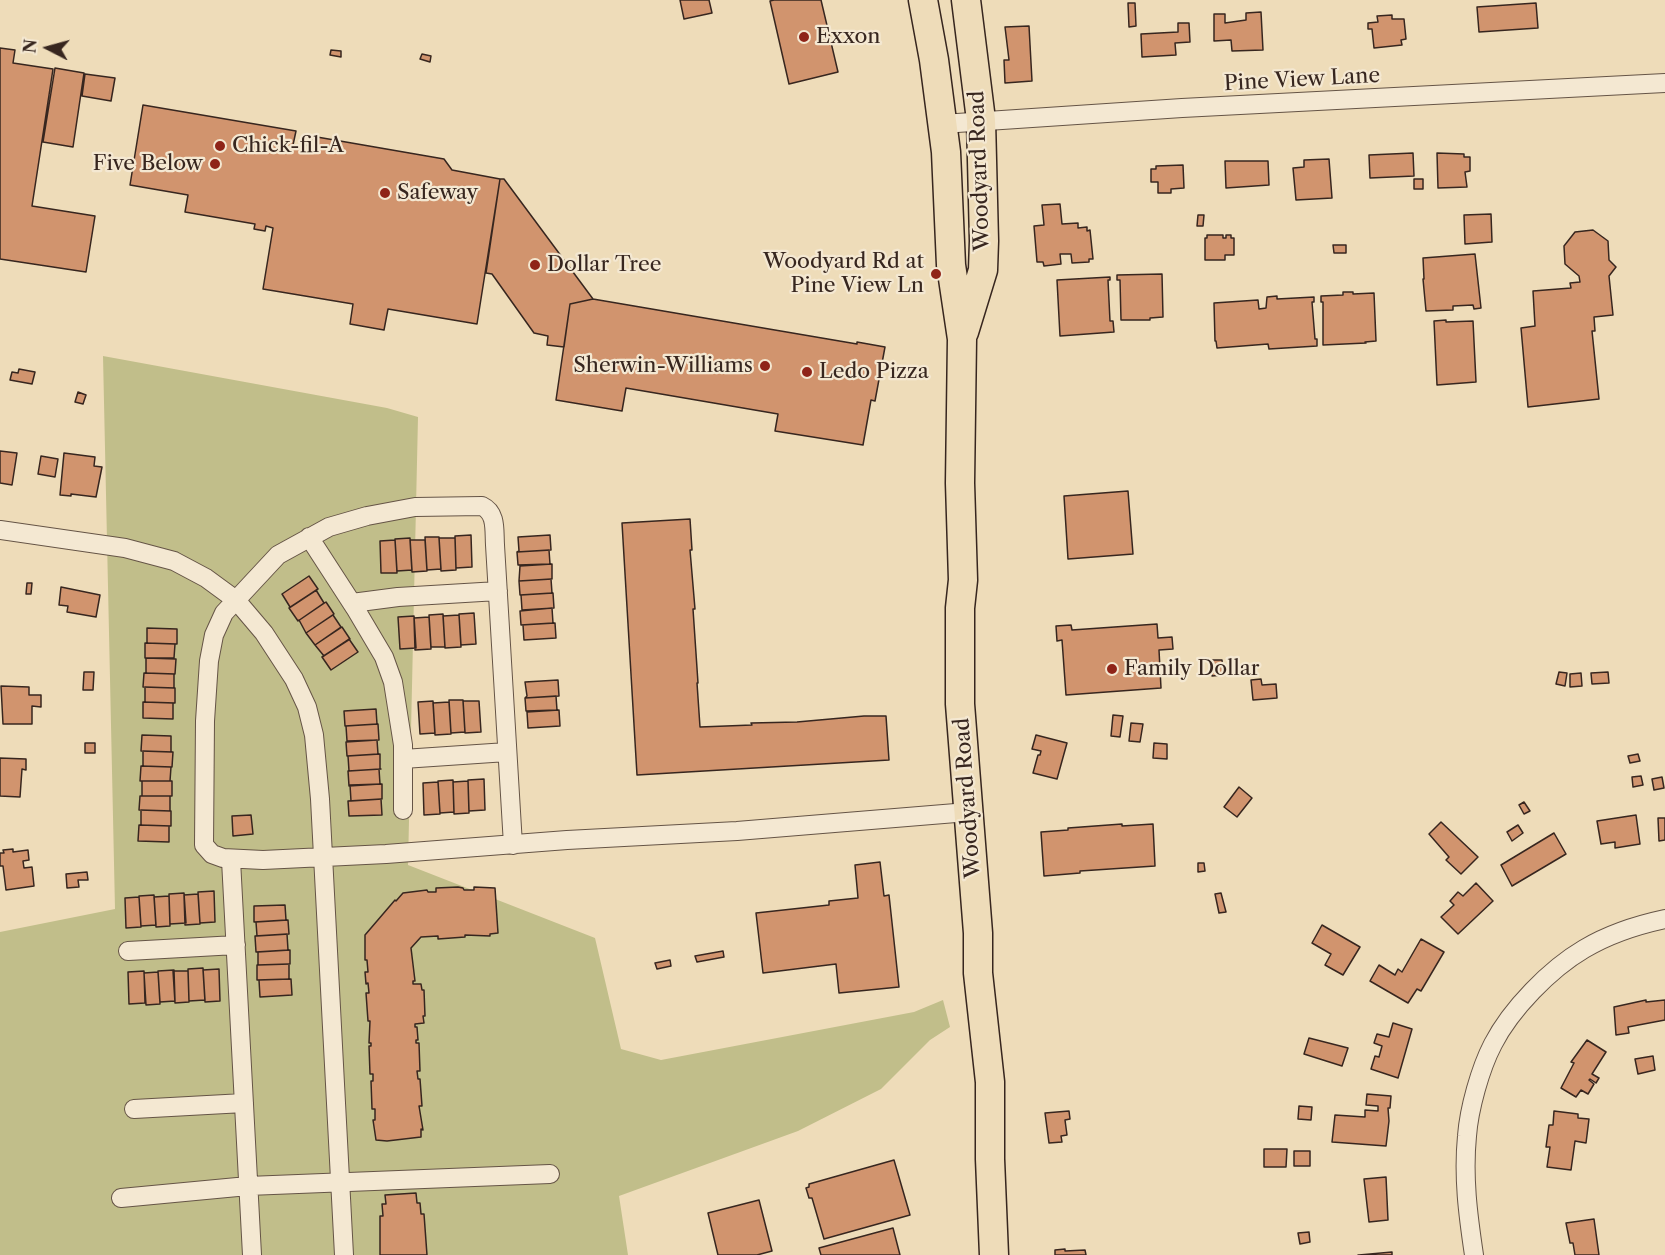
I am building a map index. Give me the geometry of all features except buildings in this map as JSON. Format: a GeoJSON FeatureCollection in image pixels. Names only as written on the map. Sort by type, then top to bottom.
{"type":"FeatureCollection","features":[{"type":"Feature","properties":{"kind":"main road","name":"Woodyard Road"},"geometry":{"type":"LineString","coordinates":[[923,0],[934,60],[946,152],[951,265],[962,339],[960,483],[963,580],[960,608],[960,704],[978,933],[978,973],[990,1082],[994,1255]]}},
{"type":"Feature","properties":{"kind":"main road","name":"Woodyard Road"},"geometry":{"type":"LineString","coordinates":[[962,339],[983,270],[984,233],[981,120],[966,0]]}},
{"type":"Feature","properties":{"kind":"street","name":"Pine View Lane"},"geometry":{"type":"LineString","coordinates":[[942,124],[1665,83]]}},
{"type":"Feature","properties":{"kind":"street"},"geometry":{"type":"LineString","coordinates":[[513,845],[493,517],[488,509],[482,506],[415,507],[367,516],[329,527],[278,555],[224,613],[214,635],[209,661],[205,722],[204,845],[212,854],[231,860],[322,857],[737,831],[968,812]]}},
{"type":"Feature","properties":{"kind":"street"},"geometry":{"type":"LineString","coordinates":[[0,530],[125,548],[174,561],[206,578],[236,600],[264,633],[294,679],[307,707],[314,735],[344,1255]]}},
{"type":"Feature","properties":{"kind":"street"},"geometry":{"type":"LineString","coordinates":[[309,537],[384,657],[393,682],[403,759],[404,810]]}},
{"type":"Feature","properties":{"kind":"street"},"geometry":{"type":"LineString","coordinates":[[352,603],[398,597],[498,591]]}},
{"type":"Feature","properties":{"kind":"street"},"geometry":{"type":"LineString","coordinates":[[403,759],[507,752]]}},
{"type":"Feature","properties":{"kind":"street"},"geometry":{"type":"LineString","coordinates":[[231,860],[252,1255]]}},
{"type":"Feature","properties":{"kind":"street"},"geometry":{"type":"LineString","coordinates":[[1474,1255],[1466,1202],[1467,1135],[1477,1087],[1492,1044],[1529,996],[1560,964],[1584,948],[1614,933],[1665,919]]}},
{"type":"Feature","properties":{"kind":"street"},"geometry":{"type":"LineString","coordinates":[[128,951],[236,945]]}},
{"type":"Feature","properties":{"kind":"street"},"geometry":{"type":"LineString","coordinates":[[134,1109],[244,1103]]}},
{"type":"Feature","properties":{"kind":"street"},"geometry":{"type":"LineString","coordinates":[[121,1198],[248,1186],[550,1174]]}},
{"type":"Feature","properties":{"kind":"shaded area"},"geometry":{"type":"Polygon","coordinates":[[[103,356],[387,408],[418,417],[408,865],[595,938],[621,1049],[661,1060],[914,1012],[943,1000],[950,1027],[930,1040],[881,1089],[798,1131],[619,1196],[628,1255],[0,1255],[0,932],[115,909],[103,356]]]}},
{"type":"Feature","properties":{"kind":"place","name":"Exxon"},"geometry":{"type":"Point","coordinates":[804,37]}},
{"type":"Feature","properties":{"kind":"place","name":"Chick-fil-A"},"geometry":{"type":"Point","coordinates":[220,146]}},
{"type":"Feature","properties":{"kind":"place","name":"Five Below"},"geometry":{"type":"Point","coordinates":[215,164]}},
{"type":"Feature","properties":{"kind":"place","name":"Safeway"},"geometry":{"type":"Point","coordinates":[385,193]}},
{"type":"Feature","properties":{"kind":"place","name":"Dollar Tree"},"geometry":{"type":"Point","coordinates":[535,265]}},
{"type":"Feature","properties":{"kind":"place","name":"Woodyard Rd at Pine View Ln"},"geometry":{"type":"Point","coordinates":[936,274]}},
{"type":"Feature","properties":{"kind":"place","name":"Sherwin-Williams"},"geometry":{"type":"Point","coordinates":[765,366]}},
{"type":"Feature","properties":{"kind":"place","name":"Ledo Pizza"},"geometry":{"type":"Point","coordinates":[807,372]}},
{"type":"Feature","properties":{"kind":"place","name":"Family Dollar"},"geometry":{"type":"Point","coordinates":[1112,669]}}]}
